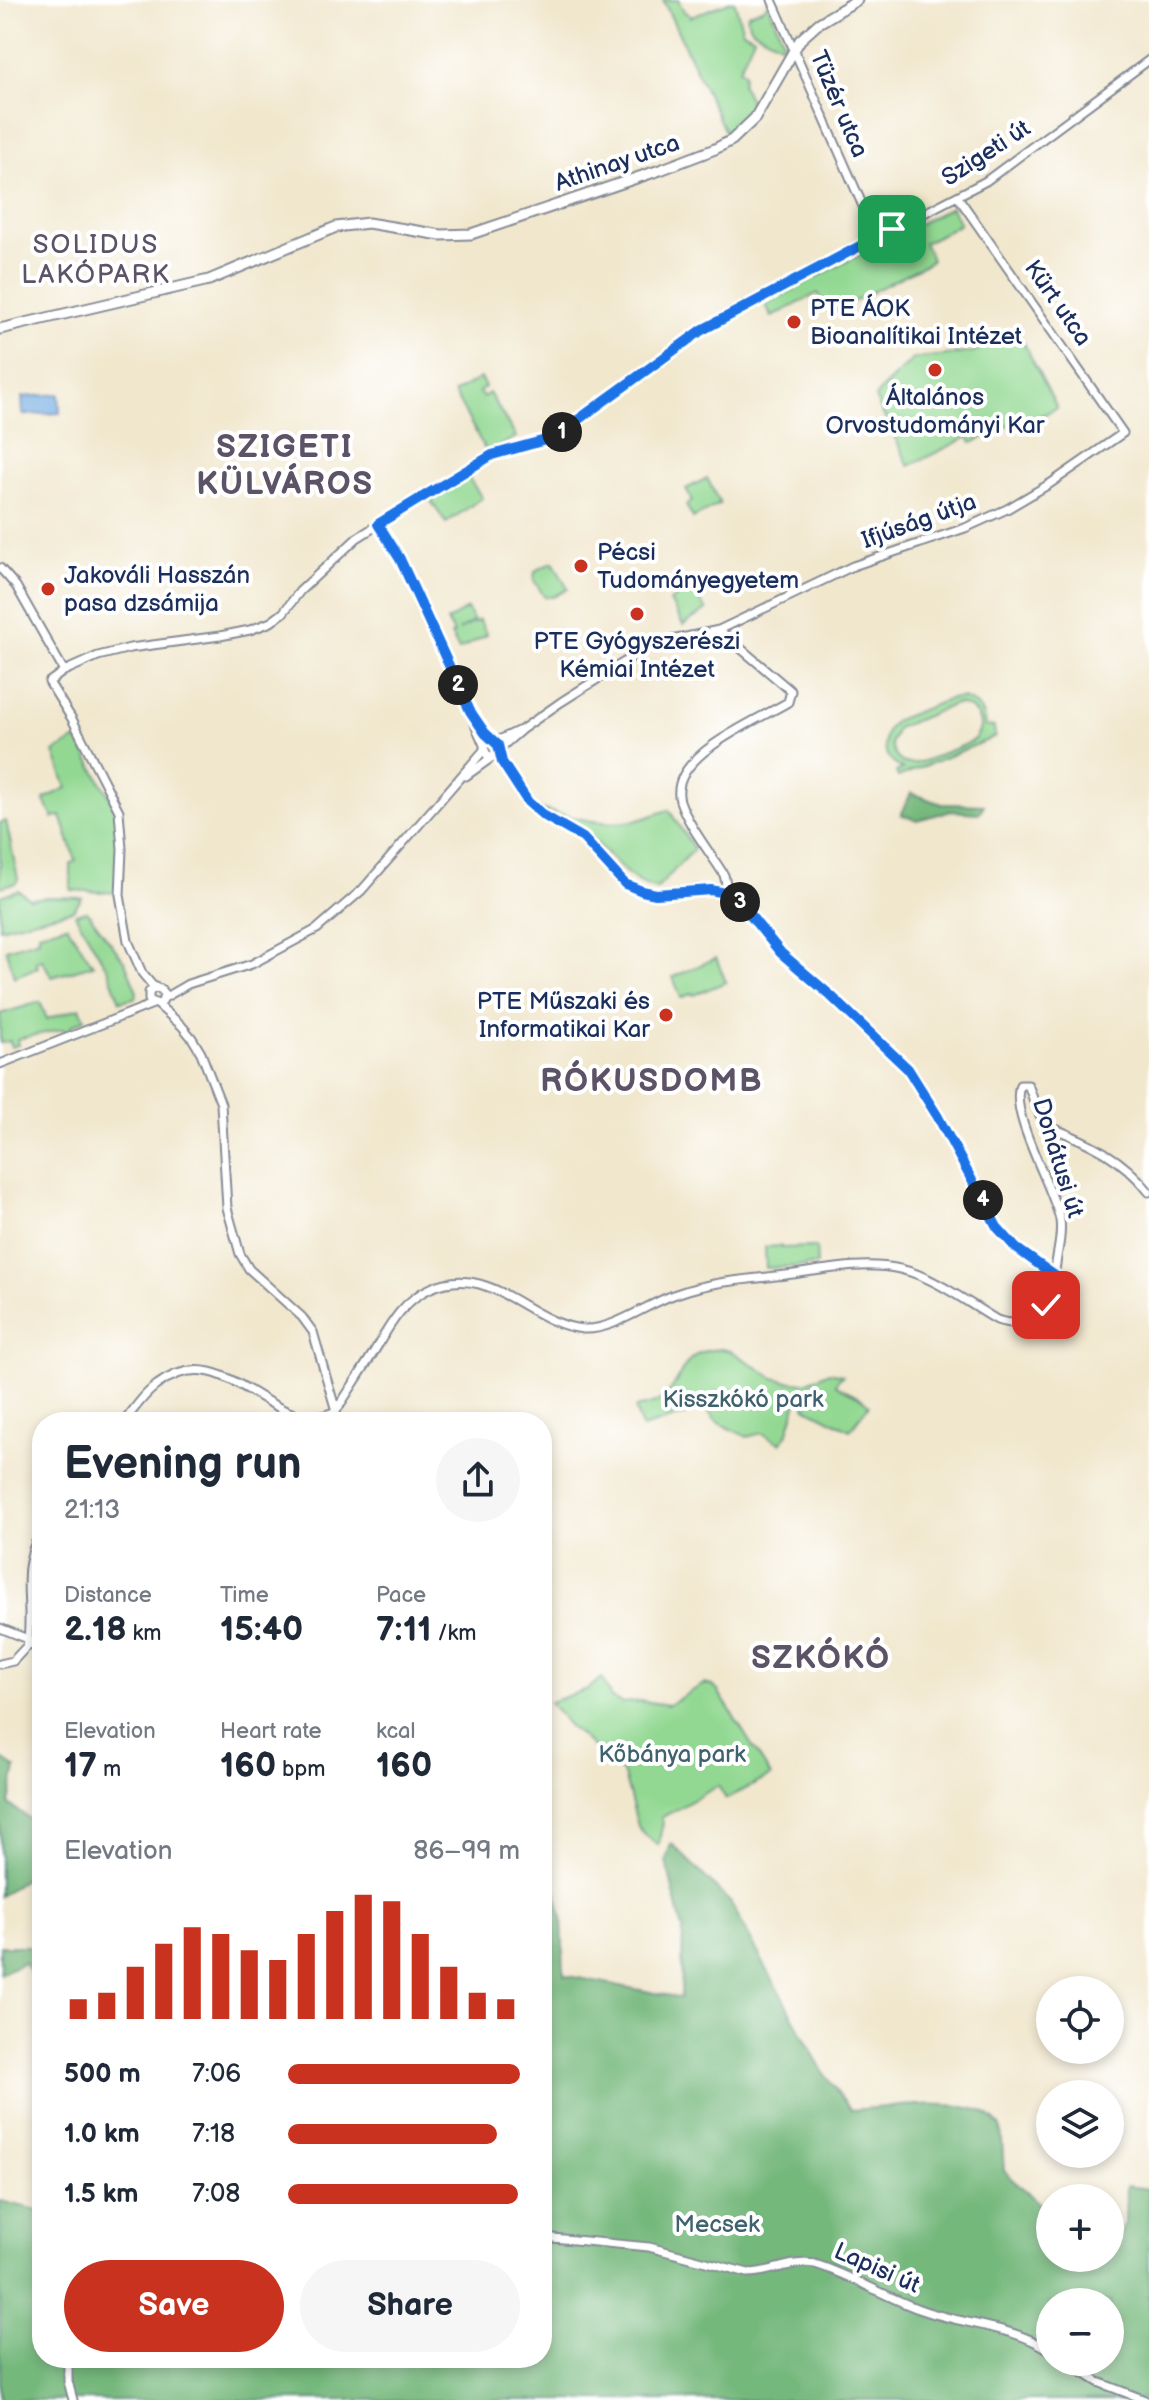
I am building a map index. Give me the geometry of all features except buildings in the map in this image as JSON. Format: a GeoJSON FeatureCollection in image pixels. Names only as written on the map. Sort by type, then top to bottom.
{"type":"FeatureCollection","features":[{"type":"Feature","properties":{"kind":"main road","name":"Athinay utca"},"geometry":{"type":"LineString","coordinates":[[0,329],[209,280],[336,227],[368,223],[441,235],[479,232],[715,149],[740,134],[755,118],[800,40],[819,23],[857,0]]}},
{"type":"Feature","properties":{"kind":"street","name":"Tüzér utca"},"geometry":{"type":"LineString","coordinates":[[772,0],[877,238]]}},
{"type":"Feature","properties":{"kind":"street","name":"Szigeti út"},"geometry":{"type":"LineString","coordinates":[[142,973],[128,941],[120,895],[122,849],[119,811],[72,719],[49,682],[64,671],[98,656],[130,648],[220,636],[261,627],[276,619],[331,562],[378,524],[492,455],[549,439],[702,330],[958,197],[1007,167],[1149,60]]}},
{"type":"Feature","properties":{"kind":"street","name":"Kürt utca"},"geometry":{"type":"LineString","coordinates":[[958,197],[1123,433]]}},
{"type":"Feature","properties":{"kind":"street"},"geometry":{"type":"LineString","coordinates":[[867,243],[871,224]]}},
{"type":"Feature","properties":{"kind":"street","name":"Ifjúság útja"},"geometry":{"type":"LineString","coordinates":[[159,997],[188,984],[252,964],[317,929],[362,890],[458,781],[492,749],[653,644],[719,630],[853,566],[965,528],[1007,509],[1051,483],[1123,433]]}},
{"type":"Feature","properties":{"kind":"street"},"geometry":{"type":"LineString","coordinates":[[332,1412],[336,1411],[405,1306],[432,1287],[461,1281],[496,1289],[561,1323],[584,1329],[608,1326],[676,1294],[702,1286],[872,1265],[900,1269],[923,1277],[997,1320],[1020,1323],[1031,1320],[1042,1309],[1055,1276],[1016,1248],[997,1227],[938,1117],[908,1069],[781,953],[736,898],[723,892],[697,889],[656,894],[625,884],[583,838],[535,809],[524,797],[470,711],[400,559],[378,524]]}},
{"type":"Feature","properties":{"kind":"street"},"geometry":{"type":"LineString","coordinates":[[0,568],[16,586],[64,671]]}},
{"type":"Feature","properties":{"kind":"street"},"geometry":{"type":"LineString","coordinates":[[719,630],[791,691],[788,702],[707,748],[694,761],[682,782],[679,794],[692,824],[724,875],[726,883],[723,892]]}},
{"type":"Feature","properties":{"kind":"street"},"geometry":{"type":"LineString","coordinates":[[142,973],[192,1038],[221,1104],[227,1208],[240,1254],[249,1269],[302,1317],[313,1332],[336,1411]]}},
{"type":"Feature","properties":{"kind":"street"},"geometry":{"type":"LineString","coordinates":[[142,973],[148,994]]}},
{"type":"Feature","properties":{"kind":"street"},"geometry":{"type":"LineString","coordinates":[[129,1012],[151,990],[159,997]]}},
{"type":"Feature","properties":{"kind":"street"},"geometry":{"type":"LineString","coordinates":[[0,1064],[94,1029],[159,997]]}},
{"type":"Feature","properties":{"kind":"street","name":"Donátusi út"},"geometry":{"type":"LineString","coordinates":[[1055,1276],[1061,1225],[1022,1120],[1020,1085],[1028,1085],[1036,1111],[1044,1123],[1095,1146],[1118,1161],[1149,1192]]}},
{"type":"Feature","properties":{"kind":"street"},"geometry":{"type":"LineString","coordinates":[[132,1412],[156,1385],[172,1376],[191,1371],[209,1371],[231,1378],[285,1412]]}},
{"type":"Feature","properties":{"kind":"street"},"geometry":{"type":"LineString","coordinates":[[0,1664],[13,1661],[25,1650],[28,1639],[28,1568],[32,1553]]}},
{"type":"Feature","properties":{"kind":"street"},"geometry":{"type":"LineString","coordinates":[[0,1628],[28,1639],[32,1644]]}},
{"type":"Feature","properties":{"kind":"street","name":"Lapisi út"},"geometry":{"type":"LineString","coordinates":[[552,2238],[649,2247],[748,2273],[801,2262],[815,2264],[919,2309],[1006,2330],[1036,2342]]}},
{"type":"Feature","properties":{"kind":"street"},"geometry":{"type":"LineString","coordinates":[[68,2368],[73,2398]]}},
{"type":"Feature","properties":{"kind":"street"},"geometry":{"type":"LineString","coordinates":[[1088,2376],[1145,2400]]}},
{"type":"Feature","properties":{"kind":"green space"},"geometry":{"type":"Polygon","coordinates":[[[663,0],[678,0],[690,17],[734,0],[743,31],[754,37],[739,69],[744,72],[742,84],[753,107],[726,134],[663,0]]]}},
{"type":"Feature","properties":{"kind":"green space"},"geometry":{"type":"Polygon","coordinates":[[[768,4],[784,46],[753,30],[747,19],[748,14],[768,4]]]}},
{"type":"Feature","properties":{"kind":"green space"},"geometry":{"type":"Polygon","coordinates":[[[951,207],[960,224],[924,243],[932,260],[926,264],[830,314],[818,293],[772,317],[765,304],[951,207]]]}},
{"type":"Feature","properties":{"kind":"green space"},"geometry":{"type":"Polygon","coordinates":[[[1017,330],[1057,408],[1012,430],[1009,425],[972,443],[968,437],[909,466],[875,398],[913,359],[973,352],[1017,330]]]}},
{"type":"Feature","properties":{"kind":"green space"},"geometry":{"type":"Polygon","coordinates":[[[480,378],[485,387],[479,392],[483,397],[489,393],[516,437],[487,453],[454,393],[480,378]]]}},
{"type":"Feature","properties":{"kind":"green space"},"geometry":{"type":"Polygon","coordinates":[[[468,477],[482,498],[446,523],[431,501],[468,477]]]}},
{"type":"Feature","properties":{"kind":"green space"},"geometry":{"type":"Polygon","coordinates":[[[707,478],[720,504],[693,518],[686,505],[692,501],[686,489],[707,478]]]}},
{"type":"Feature","properties":{"kind":"green space"},"geometry":{"type":"Polygon","coordinates":[[[553,562],[568,589],[553,597],[545,597],[534,581],[535,571],[553,562]]]}},
{"type":"Feature","properties":{"kind":"green space"},"geometry":{"type":"Polygon","coordinates":[[[690,588],[707,610],[683,625],[670,601],[690,588]]]}},
{"type":"Feature","properties":{"kind":"green space"},"geometry":{"type":"Polygon","coordinates":[[[467,609],[474,621],[459,630],[479,620],[487,635],[459,650],[447,621],[467,609]]]}},
{"type":"Feature","properties":{"kind":"green space"},"geometry":{"type":"Polygon","coordinates":[[[962,698],[976,705],[985,726],[994,727],[995,737],[898,777],[896,772],[903,769],[890,759],[885,746],[891,726],[896,720],[949,699],[962,698]],[[955,704],[897,728],[891,743],[894,754],[899,760],[913,764],[972,741],[979,732],[979,720],[973,711],[955,704]]]}},
{"type":"Feature","properties":{"kind":"green space"},"geometry":{"type":"Polygon","coordinates":[[[77,739],[116,808],[116,893],[71,890],[71,864],[76,861],[61,816],[53,818],[44,799],[67,788],[54,752],[77,739]]]}},
{"type":"Feature","properties":{"kind":"green space"},"geometry":{"type":"Polygon","coordinates":[[[911,793],[942,804],[984,805],[979,813],[950,811],[917,820],[901,815],[911,793]]]}},
{"type":"Feature","properties":{"kind":"green space"},"geometry":{"type":"Polygon","coordinates":[[[540,809],[610,823],[638,820],[669,810],[694,849],[657,889],[628,874],[585,834],[540,809]]]}},
{"type":"Feature","properties":{"kind":"green space"},"geometry":{"type":"Polygon","coordinates":[[[6,821],[18,879],[16,883],[0,887],[0,823],[6,821]]]}},
{"type":"Feature","properties":{"kind":"green space"},"geometry":{"type":"Polygon","coordinates":[[[18,890],[30,899],[82,898],[73,910],[0,928],[0,896],[18,890]]]}},
{"type":"Feature","properties":{"kind":"green space"},"geometry":{"type":"Polygon","coordinates":[[[87,911],[125,962],[137,992],[135,998],[120,1001],[108,970],[75,914],[87,911]]]}},
{"type":"Feature","properties":{"kind":"green space"},"geometry":{"type":"Polygon","coordinates":[[[67,925],[93,965],[52,977],[42,960],[36,962],[38,967],[14,977],[6,949],[39,939],[39,933],[67,925]]]}},
{"type":"Feature","properties":{"kind":"green space"},"geometry":{"type":"Polygon","coordinates":[[[716,958],[726,982],[681,998],[673,977],[716,958]]]}},
{"type":"Feature","properties":{"kind":"green space"},"geometry":{"type":"Polygon","coordinates":[[[40,1002],[47,1019],[80,1008],[85,1019],[66,1032],[63,1029],[17,1039],[18,1045],[11,1047],[10,1041],[0,1043],[0,1014],[40,1002]]]}},
{"type":"Feature","properties":{"kind":"green space"},"geometry":{"type":"Polygon","coordinates":[[[765,1247],[816,1247],[817,1265],[766,1268],[765,1247]]]}},
{"type":"Feature","properties":{"kind":"green space","name":"Kisszkókó park"},"geometry":{"type":"Polygon","coordinates":[[[722,1349],[785,1381],[806,1383],[829,1372],[843,1375],[836,1385],[869,1405],[850,1430],[805,1407],[809,1390],[801,1388],[787,1435],[780,1443],[762,1433],[747,1437],[719,1422],[707,1408],[642,1428],[635,1408],[660,1400],[697,1355],[722,1349]]]}},
{"type":"Feature","properties":{"kind":"green space","name":"Kőbánya park"},"geometry":{"type":"Polygon","coordinates":[[[602,1678],[611,1698],[623,1703],[642,1701],[668,1705],[704,1684],[712,1686],[771,1776],[726,1799],[718,1786],[661,1818],[663,1823],[658,1845],[638,1826],[624,1775],[567,1724],[552,1705],[552,1701],[588,1689],[602,1678]]]}},
{"type":"Feature","properties":{"kind":"green space"},"geometry":{"type":"Polygon","coordinates":[[[0,1757],[16,1768],[9,1804],[32,1821],[32,1878],[24,1879],[0,1896],[0,1757]]]}},
{"type":"Feature","properties":{"kind":"green space","name":"Mecsek"},"geometry":{"type":"Polygon","coordinates":[[[671,1843],[731,1903],[823,2072],[851,2110],[951,2105],[983,2112],[1001,2126],[1004,2171],[1036,2200],[1036,2272],[1124,2272],[1126,2186],[1149,2189],[1149,2400],[0,2400],[0,2201],[32,2209],[32,2368],[552,2368],[552,1876],[562,1917],[564,1975],[681,1998],[683,1930],[666,1861],[671,1843]]]}},
{"type":"Feature","properties":{"kind":"green space"},"geometry":{"type":"Polygon","coordinates":[[[0,1946],[32,1946],[32,1976],[24,1962],[0,1974],[0,1946]]]}},
{"type":"Feature","properties":{"kind":"water"},"geometry":{"type":"Polygon","coordinates":[[[59,394],[60,413],[23,415],[22,397],[59,394]]]}},
{"type":"Feature","properties":{"kind":"place","name":"PTE ÁOK Bioanalítikai Intézet"},"geometry":{"type":"Point","coordinates":[794,322]}},
{"type":"Feature","properties":{"kind":"place","name":"Általános Orvostudományi Kar"},"geometry":{"type":"Point","coordinates":[935,370]}},
{"type":"Feature","properties":{"kind":"place","name":"Pécsi Tudományegyetem"},"geometry":{"type":"Point","coordinates":[581,566]}},
{"type":"Feature","properties":{"kind":"place","name":"Jakováli Hasszán pasa dzsámija"},"geometry":{"type":"Point","coordinates":[48,589]}},
{"type":"Feature","properties":{"kind":"place","name":"PTE Gyógyszerészi Kémiai Intézet"},"geometry":{"type":"Point","coordinates":[637,614]}},
{"type":"Feature","properties":{"kind":"place","name":"PTE Műszaki és Informatikai Kar"},"geometry":{"type":"Point","coordinates":[666,1015]}},
{"type":"Feature","properties":{"kind":"district","name":"SOLIDUS LAKÓPARK"},"geometry":{"type":"Point","coordinates":[96,260]}},
{"type":"Feature","properties":{"kind":"district","name":"SZIGETI KÜLVÁROS"},"geometry":{"type":"Point","coordinates":[285,466]}},
{"type":"Feature","properties":{"kind":"district","name":"RÓKUSDOMB"},"geometry":{"type":"Point","coordinates":[652,1081]}},
{"type":"Feature","properties":{"kind":"district","name":"SZKÓKÓ"},"geometry":{"type":"Point","coordinates":[821,1658]}},
{"type":"Feature","properties":{"kind":"route"},"geometry":{"type":"LineString","coordinates":[[892,229],[702,330],[557,435],[492,455],[378,524],[400,559],[470,711],[485,733],[498,745],[502,762],[528,802],[543,815],[583,838],[628,886],[656,894],[711,890],[736,898],[781,953],[908,1069],[938,1117],[997,1227],[1016,1248],[1055,1276],[1046,1305]]}}]}
